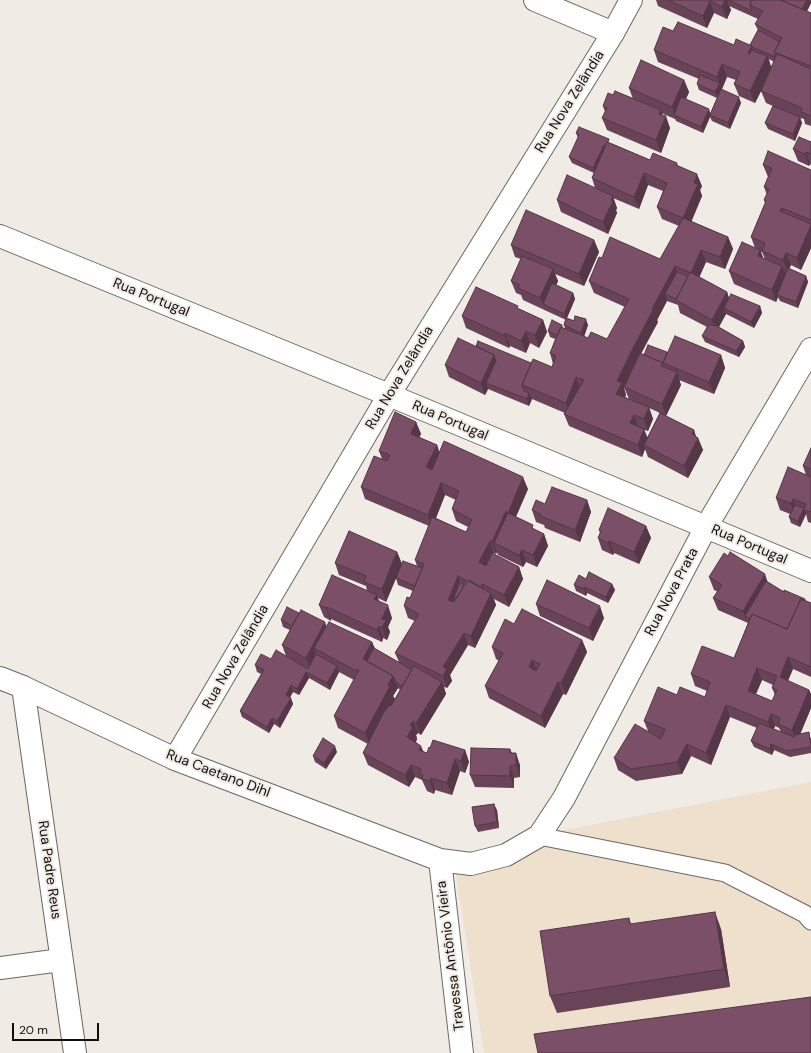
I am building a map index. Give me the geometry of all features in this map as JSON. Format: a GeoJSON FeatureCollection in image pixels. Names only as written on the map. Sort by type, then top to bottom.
{"type":"FeatureCollection","features":[{"type":"Feature","properties":{"kind":"street"},"geometry":{"type":"LineString","coordinates":[[534,0],[613,33]]}},
{"type":"Feature","properties":{"kind":"street","name":"Rua Nova Zelândia"},"geometry":{"type":"LineString","coordinates":[[176,759],[389,395],[613,33],[631,0]]}},
{"type":"Feature","properties":{"kind":"street","name":"Rua Portugal"},"geometry":{"type":"LineString","coordinates":[[0,236],[389,395],[811,571]]}},
{"type":"Feature","properties":{"kind":"street","name":"Rua Nova Prata"},"geometry":{"type":"LineString","coordinates":[[539,836],[564,798],[706,527],[811,349]]}},
{"type":"Feature","properties":{"kind":"street","name":"Rua Caetano Dihl"},"geometry":{"type":"LineString","coordinates":[[0,678],[23,687],[176,759],[440,860],[471,864],[506,855],[539,836]]}},
{"type":"Feature","properties":{"kind":"street","name":"Rua Padre Reus"},"geometry":{"type":"LineString","coordinates":[[23,687],[75,1053]]}},
{"type":"Feature","properties":{"kind":"street","name":"Travessa Antônio Vieira"},"geometry":{"type":"LineString","coordinates":[[440,860],[462,1053]]}},
{"type":"Feature","properties":{"kind":"street"},"geometry":{"type":"LineString","coordinates":[[0,968],[61,960]]}},
{"type":"Feature","properties":{"kind":"lane"},"geometry":{"type":"LineString","coordinates":[[539,836],[725,873],[805,914],[811,921]]}},
{"type":"Feature","properties":{"kind":"shaded area"},"geometry":{"type":"Polygon","coordinates":[[[811,782],[811,1053],[484,1053],[454,862],[539,835],[811,782]]]}},
{"type":"Feature","properties":{"kind":"building"},"geometry":{"type":"Polygon","coordinates":[[[668,0],[725,0],[722,7],[710,1],[703,16],[668,0]]]}},
{"type":"Feature","properties":{"kind":"building"},"geometry":{"type":"Polygon","coordinates":[[[728,0],[752,0],[750,5],[752,11],[728,0]]]}},
{"type":"Feature","properties":{"kind":"building"},"geometry":{"type":"Polygon","coordinates":[[[752,0],[781,0],[811,13],[811,66],[774,52],[782,38],[755,24],[763,11],[750,5],[752,0]]]}},
{"type":"Feature","properties":{"kind":"building"},"geometry":{"type":"Polygon","coordinates":[[[781,0],[807,0],[802,9],[781,0]]]}},
{"type":"Feature","properties":{"kind":"building"},"geometry":{"type":"Polygon","coordinates":[[[678,22],[734,45],[736,39],[752,46],[748,53],[750,54],[751,50],[767,56],[750,91],[734,84],[740,72],[722,64],[717,77],[654,50],[663,27],[673,31],[678,22]]]}},
{"type":"Feature","properties":{"kind":"building"},"geometry":{"type":"Polygon","coordinates":[[[758,30],[780,42],[774,52],[776,57],[750,45],[758,30]]]}},
{"type":"Feature","properties":{"kind":"building"},"geometry":{"type":"Polygon","coordinates":[[[777,54],[811,69],[811,116],[801,112],[802,108],[761,91],[777,54]]]}},
{"type":"Feature","properties":{"kind":"building"},"geometry":{"type":"Polygon","coordinates":[[[641,60],[684,80],[672,107],[629,88],[641,60]]]}},
{"type":"Feature","properties":{"kind":"building"},"geometry":{"type":"Polygon","coordinates":[[[700,75],[720,83],[715,92],[697,84],[700,75]]]}},
{"type":"Feature","properties":{"kind":"building"},"geometry":{"type":"Polygon","coordinates":[[[721,89],[739,97],[728,123],[710,115],[721,89]]]}},
{"type":"Feature","properties":{"kind":"building"},"geometry":{"type":"Polygon","coordinates":[[[615,91],[661,110],[659,114],[666,116],[656,140],[602,118],[607,108],[603,106],[608,93],[613,95],[615,91]]]}},
{"type":"Feature","properties":{"kind":"building"},"geometry":{"type":"Polygon","coordinates":[[[681,97],[709,109],[701,127],[674,115],[681,97]]]}},
{"type":"Feature","properties":{"kind":"building"},"geometry":{"type":"Polygon","coordinates":[[[773,106],[800,117],[793,134],[765,123],[773,106]]]}},
{"type":"Feature","properties":{"kind":"building"},"geometry":{"type":"Polygon","coordinates":[[[579,127],[609,139],[605,146],[604,145],[593,168],[569,157],[579,135],[576,133],[579,127]]]}},
{"type":"Feature","properties":{"kind":"building"},"geometry":{"type":"Polygon","coordinates":[[[799,137],[811,142],[811,154],[806,152],[805,154],[793,149],[799,137]]]}},
{"type":"Feature","properties":{"kind":"building"},"geometry":{"type":"Polygon","coordinates":[[[607,142],[650,160],[653,153],[677,163],[676,165],[697,174],[694,183],[698,184],[683,218],[657,207],[667,183],[644,173],[634,197],[592,178],[607,142]]]}},
{"type":"Feature","properties":{"kind":"building"},"geometry":{"type":"Polygon","coordinates":[[[768,151],[811,170],[811,220],[782,208],[780,211],[811,224],[797,258],[786,253],[783,260],[762,251],[765,243],[751,237],[766,201],[764,200],[769,189],[764,187],[772,168],[763,165],[768,151]]]}},
{"type":"Feature","properties":{"kind":"building"},"geometry":{"type":"Polygon","coordinates":[[[567,175],[613,196],[611,200],[613,201],[603,222],[557,200],[567,175]]]}},
{"type":"Feature","properties":{"kind":"building"},"geometry":{"type":"Polygon","coordinates":[[[526,210],[594,240],[579,274],[511,245],[526,210]]]}},
{"type":"Feature","properties":{"kind":"building"},"geometry":{"type":"Polygon","coordinates":[[[683,218],[728,237],[720,257],[701,250],[691,273],[675,266],[617,381],[622,383],[616,394],[649,407],[644,419],[634,415],[630,423],[644,429],[638,445],[564,414],[584,380],[576,377],[566,403],[522,385],[533,359],[552,367],[556,356],[550,353],[561,327],[588,338],[591,332],[607,339],[629,299],[589,281],[599,257],[602,258],[610,237],[660,259],[683,218]]]}},
{"type":"Feature","properties":{"kind":"building"},"geometry":{"type":"Polygon","coordinates":[[[742,242],[760,250],[758,256],[782,266],[772,290],[729,271],[742,242]]]}},
{"type":"Feature","properties":{"kind":"building"},"geometry":{"type":"Polygon","coordinates":[[[522,256],[553,269],[540,298],[518,288],[520,285],[511,281],[522,256]]]}},
{"type":"Feature","properties":{"kind":"building"},"geometry":{"type":"Polygon","coordinates":[[[788,268],[806,276],[796,302],[777,295],[788,268]]]}},
{"type":"Feature","properties":{"kind":"building"},"geometry":{"type":"Polygon","coordinates":[[[677,272],[688,276],[676,299],[665,294],[677,272]]]}},
{"type":"Feature","properties":{"kind":"building"},"geometry":{"type":"Polygon","coordinates":[[[690,272],[727,292],[712,320],[676,300],[690,272]]]}},
{"type":"Feature","properties":{"kind":"building"},"geometry":{"type":"Polygon","coordinates":[[[552,283],[573,293],[564,314],[543,304],[552,283]]]}},
{"type":"Feature","properties":{"kind":"building"},"geometry":{"type":"Polygon","coordinates":[[[476,287],[518,306],[517,308],[543,320],[535,335],[526,331],[521,341],[505,333],[505,336],[462,316],[476,287]]]}},
{"type":"Feature","properties":{"kind":"building"},"geometry":{"type":"Polygon","coordinates":[[[731,294],[760,306],[751,322],[724,308],[731,294]]]}},
{"type":"Feature","properties":{"kind":"building"},"geometry":{"type":"Polygon","coordinates":[[[575,316],[586,319],[581,333],[564,325],[566,318],[574,321],[575,316]]]}},
{"type":"Feature","properties":{"kind":"building"},"geometry":{"type":"Polygon","coordinates":[[[552,320],[562,325],[557,335],[548,331],[552,320]]]}},
{"type":"Feature","properties":{"kind":"building"},"geometry":{"type":"Polygon","coordinates":[[[709,324],[715,325],[743,341],[736,351],[702,336],[709,324]]]}},
{"type":"Feature","properties":{"kind":"building"},"geometry":{"type":"Polygon","coordinates":[[[675,336],[721,355],[709,382],[663,363],[675,336]]]}},
{"type":"Feature","properties":{"kind":"building"},"geometry":{"type":"Polygon","coordinates":[[[458,338],[494,355],[481,383],[445,365],[458,338]]]}},
{"type":"Feature","properties":{"kind":"building"},"geometry":{"type":"Polygon","coordinates":[[[478,341],[531,363],[522,385],[524,391],[529,393],[527,399],[486,383],[496,361],[494,355],[476,346],[478,341]]]}},
{"type":"Feature","properties":{"kind":"building"},"geometry":{"type":"Polygon","coordinates":[[[648,345],[667,352],[663,363],[644,355],[648,345]]]}},
{"type":"Feature","properties":{"kind":"building"},"geometry":{"type":"Polygon","coordinates":[[[640,353],[663,363],[661,366],[677,372],[662,404],[624,387],[640,353]]]}},
{"type":"Feature","properties":{"kind":"building"},"geometry":{"type":"Polygon","coordinates":[[[395,412],[416,422],[411,434],[437,445],[426,467],[432,470],[444,441],[523,477],[508,513],[506,511],[492,542],[490,541],[479,562],[486,566],[492,553],[519,567],[504,595],[482,584],[481,587],[469,580],[468,581],[491,593],[471,636],[464,633],[443,667],[447,669],[443,676],[395,653],[419,614],[404,606],[407,597],[410,598],[424,564],[415,560],[432,517],[466,532],[472,520],[452,509],[459,491],[441,483],[428,515],[361,487],[374,456],[387,461],[390,455],[379,451],[395,412]],[[458,576],[448,600],[454,602],[467,581],[458,576]]]}},
{"type":"Feature","properties":{"kind":"building"},"geometry":{"type":"Polygon","coordinates":[[[660,413],[694,430],[692,434],[698,438],[684,466],[644,445],[660,413]]]}},
{"type":"Feature","properties":{"kind":"building"},"geometry":{"type":"Polygon","coordinates":[[[811,448],[811,469],[803,466],[811,448]]]}},
{"type":"Feature","properties":{"kind":"building"},"geometry":{"type":"Polygon","coordinates":[[[788,467],[811,477],[811,512],[804,510],[806,504],[793,499],[791,504],[776,498],[788,467]]]}},
{"type":"Feature","properties":{"kind":"building"},"geometry":{"type":"Polygon","coordinates":[[[552,487],[587,500],[575,530],[540,516],[541,514],[532,510],[536,500],[545,504],[552,487]]]}},
{"type":"Feature","properties":{"kind":"building"},"geometry":{"type":"Polygon","coordinates":[[[795,505],[804,508],[798,521],[789,517],[795,505]]]}},
{"type":"Feature","properties":{"kind":"building"},"geometry":{"type":"Polygon","coordinates":[[[608,508],[646,526],[634,552],[598,538],[601,531],[599,530],[608,508]]]}},
{"type":"Feature","properties":{"kind":"building"},"geometry":{"type":"Polygon","coordinates":[[[508,513],[533,525],[532,528],[544,534],[533,555],[522,550],[519,555],[494,543],[508,513]]]}},
{"type":"Feature","properties":{"kind":"building"},"geometry":{"type":"Polygon","coordinates":[[[349,531],[397,552],[382,589],[364,582],[366,576],[335,563],[349,531]]]}},
{"type":"Feature","properties":{"kind":"building"},"geometry":{"type":"Polygon","coordinates":[[[730,552],[765,574],[743,611],[713,598],[722,585],[709,577],[724,553],[728,556],[730,552]]]}},
{"type":"Feature","properties":{"kind":"building"},"geometry":{"type":"Polygon","coordinates":[[[403,561],[422,568],[415,586],[396,578],[403,561]]]}},
{"type":"Feature","properties":{"kind":"building"},"geometry":{"type":"Polygon","coordinates":[[[589,572],[612,584],[606,597],[585,587],[584,589],[574,585],[579,575],[586,579],[589,572]]]}},
{"type":"Feature","properties":{"kind":"building"},"geometry":{"type":"Polygon","coordinates":[[[332,575],[377,595],[374,599],[388,605],[382,619],[386,620],[382,628],[379,626],[377,630],[327,607],[326,608],[319,605],[332,575]]]}},
{"type":"Feature","properties":{"kind":"building"},"geometry":{"type":"Polygon","coordinates":[[[547,580],[600,606],[589,628],[536,604],[547,580]]]}},
{"type":"Feature","properties":{"kind":"building"},"geometry":{"type":"Polygon","coordinates":[[[766,581],[784,592],[784,590],[805,599],[804,601],[801,599],[787,629],[752,614],[750,619],[745,616],[766,581]]]}},
{"type":"Feature","properties":{"kind":"building"},"geometry":{"type":"Polygon","coordinates":[[[460,582],[464,585],[457,598],[454,597],[460,582]]]}},
{"type":"Feature","properties":{"kind":"building"},"geometry":{"type":"Polygon","coordinates":[[[801,599],[811,603],[811,667],[788,657],[780,677],[809,690],[792,730],[778,724],[780,718],[771,714],[768,722],[726,705],[706,753],[687,744],[677,762],[631,769],[614,758],[635,724],[661,739],[665,729],[644,721],[658,687],[677,695],[680,687],[705,697],[710,682],[691,674],[702,646],[734,658],[752,614],[787,629],[801,599]],[[757,668],[748,691],[772,701],[777,690],[772,688],[777,676],[757,668]]]}},
{"type":"Feature","properties":{"kind":"building"},"geometry":{"type":"Polygon","coordinates":[[[287,607],[299,613],[292,626],[281,620],[287,607]]]}},
{"type":"Feature","properties":{"kind":"building"},"geometry":{"type":"Polygon","coordinates":[[[522,609],[582,640],[561,683],[558,682],[541,716],[485,686],[503,653],[492,647],[505,619],[514,624],[522,609]],[[532,660],[529,667],[536,671],[540,664],[532,660]]]}},
{"type":"Feature","properties":{"kind":"building"},"geometry":{"type":"Polygon","coordinates":[[[301,610],[325,622],[306,658],[282,645],[301,610]]]}},
{"type":"Feature","properties":{"kind":"building"},"geometry":{"type":"Polygon","coordinates":[[[329,622],[372,642],[363,659],[393,676],[388,685],[390,686],[365,733],[334,716],[359,670],[357,669],[356,671],[314,648],[329,622]]]}},
{"type":"Feature","properties":{"kind":"building"},"geometry":{"type":"Polygon","coordinates":[[[374,648],[412,670],[402,686],[396,682],[393,676],[367,661],[374,648]]]}},
{"type":"Feature","properties":{"kind":"building"},"geometry":{"type":"Polygon","coordinates":[[[276,650],[308,669],[316,654],[337,666],[327,683],[306,672],[297,689],[291,685],[286,695],[291,698],[277,721],[272,718],[267,727],[240,711],[264,670],[255,665],[261,654],[271,659],[276,650]]]}},
{"type":"Feature","properties":{"kind":"building"},"geometry":{"type":"Polygon","coordinates":[[[414,666],[442,682],[416,723],[413,721],[410,725],[413,727],[407,737],[421,746],[419,750],[427,753],[433,740],[465,750],[461,761],[455,759],[447,783],[431,778],[430,781],[422,779],[423,775],[420,774],[421,769],[411,765],[405,775],[363,753],[384,712],[390,705],[391,706],[414,666]]]}},
{"type":"Feature","properties":{"kind":"building"},"geometry":{"type":"Polygon","coordinates":[[[759,723],[794,737],[795,735],[809,732],[811,747],[787,751],[771,744],[770,749],[751,741],[759,723]]]}},
{"type":"Feature","properties":{"kind":"building"},"geometry":{"type":"Polygon","coordinates":[[[323,738],[335,746],[324,763],[313,756],[323,738]]]}},
{"type":"Feature","properties":{"kind":"building"},"geometry":{"type":"Polygon","coordinates":[[[471,748],[510,749],[510,753],[516,753],[516,765],[510,766],[510,776],[470,775],[471,748]]]}},
{"type":"Feature","properties":{"kind":"building"},"geometry":{"type":"Polygon","coordinates":[[[494,804],[497,822],[475,826],[472,807],[494,804]]]}},
{"type":"Feature","properties":{"kind":"building"},"geometry":{"type":"Polygon","coordinates":[[[715,912],[724,969],[550,996],[540,931],[629,918],[630,924],[715,912]]]}},
{"type":"Feature","properties":{"kind":"building"},"geometry":{"type":"Polygon","coordinates":[[[811,997],[811,1053],[538,1053],[534,1034],[811,997]]]}}]}
